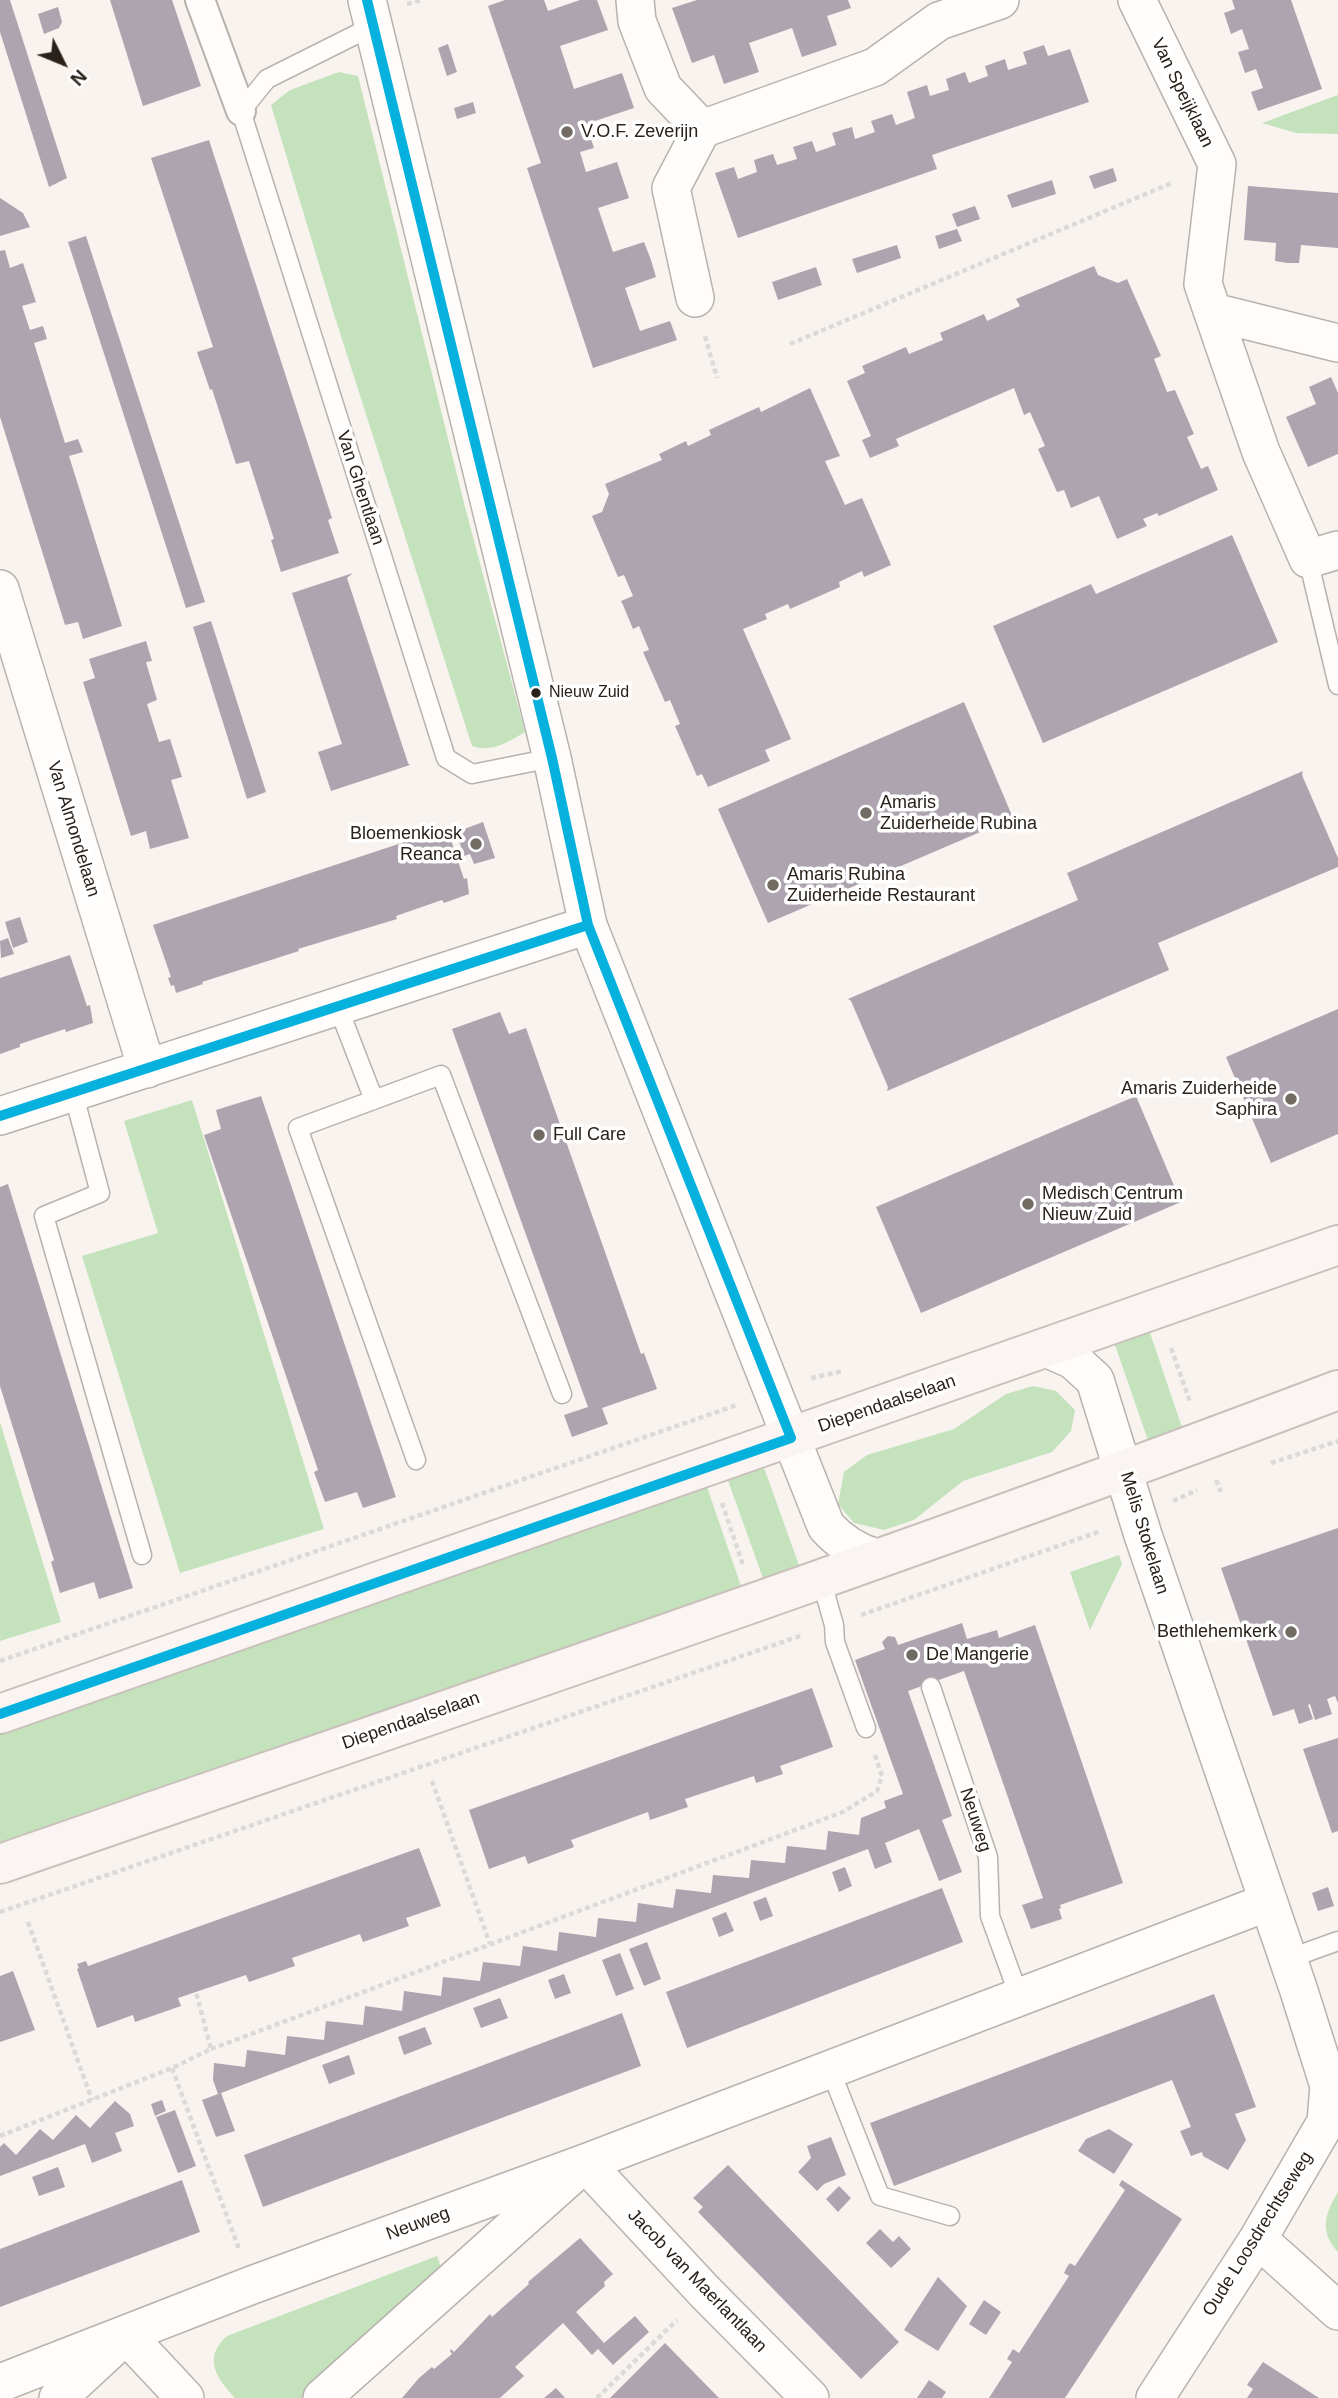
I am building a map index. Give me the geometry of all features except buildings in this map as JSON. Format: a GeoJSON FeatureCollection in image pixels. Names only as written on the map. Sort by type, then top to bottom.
{"type":"FeatureCollection","features":[{"type":"Feature","properties":{"kind":"main road","name":"Diependaalselaan"},"geometry":{"type":"LineString","coordinates":[[0,1714],[1338,1245]]}},
{"type":"Feature","properties":{"kind":"main road","name":"Diependaalselaan"},"geometry":{"type":"LineString","coordinates":[[0,1864],[821,1579],[1125,1471],[1338,1390]]}},
{"type":"Feature","properties":{"kind":"street","name":"Van Ghentlaan"},"geometry":{"type":"LineString","coordinates":[[200,0],[241,111]]}},
{"type":"Feature","properties":{"kind":"street"},"geometry":{"type":"LineString","coordinates":[[635,0],[638,21],[663,89],[702,129]]}},
{"type":"Feature","properties":{"kind":"street"},"geometry":{"type":"LineString","coordinates":[[695,298],[671,188],[702,129],[875,67],[939,21],[1000,0]]}},
{"type":"Feature","properties":{"kind":"street","name":"Van Speijklaan"},"geometry":{"type":"LineString","coordinates":[[1137,0],[1217,164],[1203,284],[1261,452],[1323,555]]}},
{"type":"Feature","properties":{"kind":"street"},"geometry":{"type":"LineString","coordinates":[[370,13],[552,758],[588,925],[826,1526],[846,1545],[859,1553],[876,1558]]}},
{"type":"Feature","properties":{"kind":"street"},"geometry":{"type":"LineString","coordinates":[[1213,312],[1338,343]]}},
{"type":"Feature","properties":{"kind":"street","name":"Van Almondelaan"},"geometry":{"type":"LineString","coordinates":[[0,589],[147,1069]]}},
{"type":"Feature","properties":{"kind":"street"},"geometry":{"type":"LineString","coordinates":[[0,1116],[588,925]]}},
{"type":"Feature","properties":{"kind":"street","name":"Melis Stokelaan"},"geometry":{"type":"LineString","coordinates":[[1046,1348],[1073,1360],[1095,1380],[1143,1535],[1268,1902]]}},
{"type":"Feature","properties":{"kind":"street","name":"Oude Loosdrechtseweg"},"geometry":{"type":"LineString","coordinates":[[1155,2398],[1258,2239],[1326,2122],[1329,2086],[1268,1902]]}},
{"type":"Feature","properties":{"kind":"street","name":"Neuweg"},"geometry":{"type":"LineString","coordinates":[[0,2383],[1268,1902]]}},
{"type":"Feature","properties":{"kind":"street","name":"Neuweg"},"geometry":{"type":"LineString","coordinates":[[322,2398],[585,2163]]}},
{"type":"Feature","properties":{"kind":"street","name":"Jacob van Maerlantlaan"},"geometry":{"type":"LineString","coordinates":[[585,2163],[705,2292],[810,2398]]}},
{"type":"Feature","properties":{"kind":"street"},"geometry":{"type":"LineString","coordinates":[[1258,2239],[1338,2311]]}},
{"type":"Feature","properties":{"kind":"street"},"geometry":{"type":"LineString","coordinates":[[126,2335],[185,2398]]}},
{"type":"Feature","properties":{"kind":"street","name":"Neuweg"},"geometry":{"type":"LineString","coordinates":[[58,2398],[126,2335]]}},
{"type":"Feature","properties":{"kind":"lane"},"geometry":{"type":"LineString","coordinates":[[241,111],[267,79],[370,13]]}},
{"type":"Feature","properties":{"kind":"lane","name":"Van Ghentlaan"},"geometry":{"type":"LineString","coordinates":[[241,111],[446,758],[472,774],[552,758]]}},
{"type":"Feature","properties":{"kind":"lane","name":"Van Speijklaan"},"geometry":{"type":"LineString","coordinates":[[1323,555],[1338,685]]}},
{"type":"Feature","properties":{"kind":"lane"},"geometry":{"type":"LineString","coordinates":[[338,1007],[373,1100]]}},
{"type":"Feature","properties":{"kind":"lane"},"geometry":{"type":"LineString","coordinates":[[416,1460],[298,1128],[441,1075],[562,1394]]}},
{"type":"Feature","properties":{"kind":"lane"},"geometry":{"type":"LineString","coordinates":[[73,1092],[100,1193],[44,1216],[142,1555]]}},
{"type":"Feature","properties":{"kind":"lane"},"geometry":{"type":"LineString","coordinates":[[821,1579],[834,1625],[835,1642],[866,1728]]}},
{"type":"Feature","properties":{"kind":"lane","name":"Neuweg"},"geometry":{"type":"LineString","coordinates":[[931,1687],[988,1857],[990,1916],[1019,1996]]}},
{"type":"Feature","properties":{"kind":"lane"},"geometry":{"type":"LineString","coordinates":[[1288,1959],[1338,1941]]}},
{"type":"Feature","properties":{"kind":"lane"},"geometry":{"type":"LineString","coordinates":[[830,2069],[880,2196],[950,2216]]}},
{"type":"Feature","properties":{"kind":"path"},"geometry":{"type":"LineString","coordinates":[[790,344],[1217,164]]}},
{"type":"Feature","properties":{"kind":"path"},"geometry":{"type":"LineString","coordinates":[[1168,1339],[1190,1404]]}},
{"type":"Feature","properties":{"kind":"path"},"geometry":{"type":"LineString","coordinates":[[1217,1481],[1221,1493]]}},
{"type":"Feature","properties":{"kind":"path"},"geometry":{"type":"LineString","coordinates":[[722,1502],[744,1566]]}},
{"type":"Feature","properties":{"kind":"path"},"geometry":{"type":"LineString","coordinates":[[0,2136],[172,2068],[211,2049],[843,1812],[877,1791],[882,1776],[866,1728]]}},
{"type":"Feature","properties":{"kind":"path"},"geometry":{"type":"LineString","coordinates":[[432,1781],[490,1944]]}},
{"type":"Feature","properties":{"kind":"path"},"geometry":{"type":"LineString","coordinates":[[29,1922],[92,2099]]}},
{"type":"Feature","properties":{"kind":"path"},"geometry":{"type":"LineString","coordinates":[[196,1992],[211,2049]]}},
{"type":"Feature","properties":{"kind":"path"},"geometry":{"type":"LineString","coordinates":[[172,2068],[252,2286]]}},
{"type":"Feature","properties":{"kind":"path"},"geometry":{"type":"LineString","coordinates":[[597,2398],[705,2292]]}},
{"type":"Feature","properties":{"kind":"green space"},"geometry":{"type":"Polygon","coordinates":[[[339,72],[358,76],[465,507],[525,732],[493,747],[472,746],[333,311],[271,105],[290,90],[339,72]]]}},
{"type":"Feature","properties":{"kind":"green space"},"geometry":{"type":"Polygon","coordinates":[[[1338,95],[1338,134],[1296,133],[1262,123],[1338,95]]]}},
{"type":"Feature","properties":{"kind":"green space"},"geometry":{"type":"Polygon","coordinates":[[[192,1100],[324,1529],[180,1573],[82,1256],[158,1233],[124,1121],[192,1100]]]}},
{"type":"Feature","properties":{"kind":"green space"},"geometry":{"type":"Polygon","coordinates":[[[1149,1330],[1185,1436],[1151,1449],[1114,1342],[1149,1330]]]}},
{"type":"Feature","properties":{"kind":"green space"},"geometry":{"type":"Polygon","coordinates":[[[1033,1386],[1056,1391],[1075,1410],[1071,1431],[1052,1452],[963,1481],[914,1520],[884,1530],[854,1523],[838,1504],[844,1472],[867,1455],[954,1429],[1006,1394],[1033,1386]]]}},
{"type":"Feature","properties":{"kind":"green space"},"geometry":{"type":"Polygon","coordinates":[[[0,1422],[61,1622],[0,1641],[0,1422]]]}},
{"type":"Feature","properties":{"kind":"green space"},"geometry":{"type":"Polygon","coordinates":[[[762,1462],[801,1571],[765,1584],[726,1475],[762,1462]]]}},
{"type":"Feature","properties":{"kind":"green space"},"geometry":{"type":"Polygon","coordinates":[[[705,1481],[743,1592],[0,1850],[0,1727],[705,1481]]]}},
{"type":"Feature","properties":{"kind":"green space"},"geometry":{"type":"Polygon","coordinates":[[[1119,1555],[1122,1564],[1090,1630],[1070,1572],[1119,1555]]]}},
{"type":"Feature","properties":{"kind":"green space"},"geometry":{"type":"Polygon","coordinates":[[[1338,2192],[1338,2252],[1328,2237],[1326,2222],[1338,2192]]]}},
{"type":"Feature","properties":{"kind":"green space"},"geometry":{"type":"Polygon","coordinates":[[[437,2256],[443,2273],[305,2398],[235,2398],[218,2376],[215,2352],[227,2336],[437,2256]]]}},
{"type":"Feature","properties":{"kind":"transit line"},"geometry":{"type":"LineString","coordinates":[[0,1714],[791,1438],[588,925],[552,758],[367,0]]}},
{"type":"Feature","properties":{"kind":"transit line"},"geometry":{"type":"LineString","coordinates":[[0,1116],[588,925]]}},
{"type":"Feature","properties":{"kind":"place","name":"V.O.F. Zeverijn"},"geometry":{"type":"Point","coordinates":[567,132]}},
{"type":"Feature","properties":{"kind":"place","name":"Nieuw Zuid"},"geometry":{"type":"Point","coordinates":[536,693]}},
{"type":"Feature","properties":{"kind":"place","name":"Amaris Zuiderheide Rubina"},"geometry":{"type":"Point","coordinates":[866,813]}},
{"type":"Feature","properties":{"kind":"place","name":"Bloemenkiosk Reanca"},"geometry":{"type":"Point","coordinates":[476,844]}},
{"type":"Feature","properties":{"kind":"place","name":"Amaris Rubina Zuiderheide Restaurant"},"geometry":{"type":"Point","coordinates":[773,885]}},
{"type":"Feature","properties":{"kind":"place","name":"Amaris Zuiderheide Saphira"},"geometry":{"type":"Point","coordinates":[1291,1099]}},
{"type":"Feature","properties":{"kind":"place","name":"Full Care"},"geometry":{"type":"Point","coordinates":[539,1135]}},
{"type":"Feature","properties":{"kind":"place","name":"Medisch Centrum Nieuw Zuid"},"geometry":{"type":"Point","coordinates":[1028,1204]}},
{"type":"Feature","properties":{"kind":"place","name":"Bethlehemkerk"},"geometry":{"type":"Point","coordinates":[1291,1632]}},
{"type":"Feature","properties":{"kind":"place","name":"De Mangerie"},"geometry":{"type":"Point","coordinates":[912,1655]}}]}
